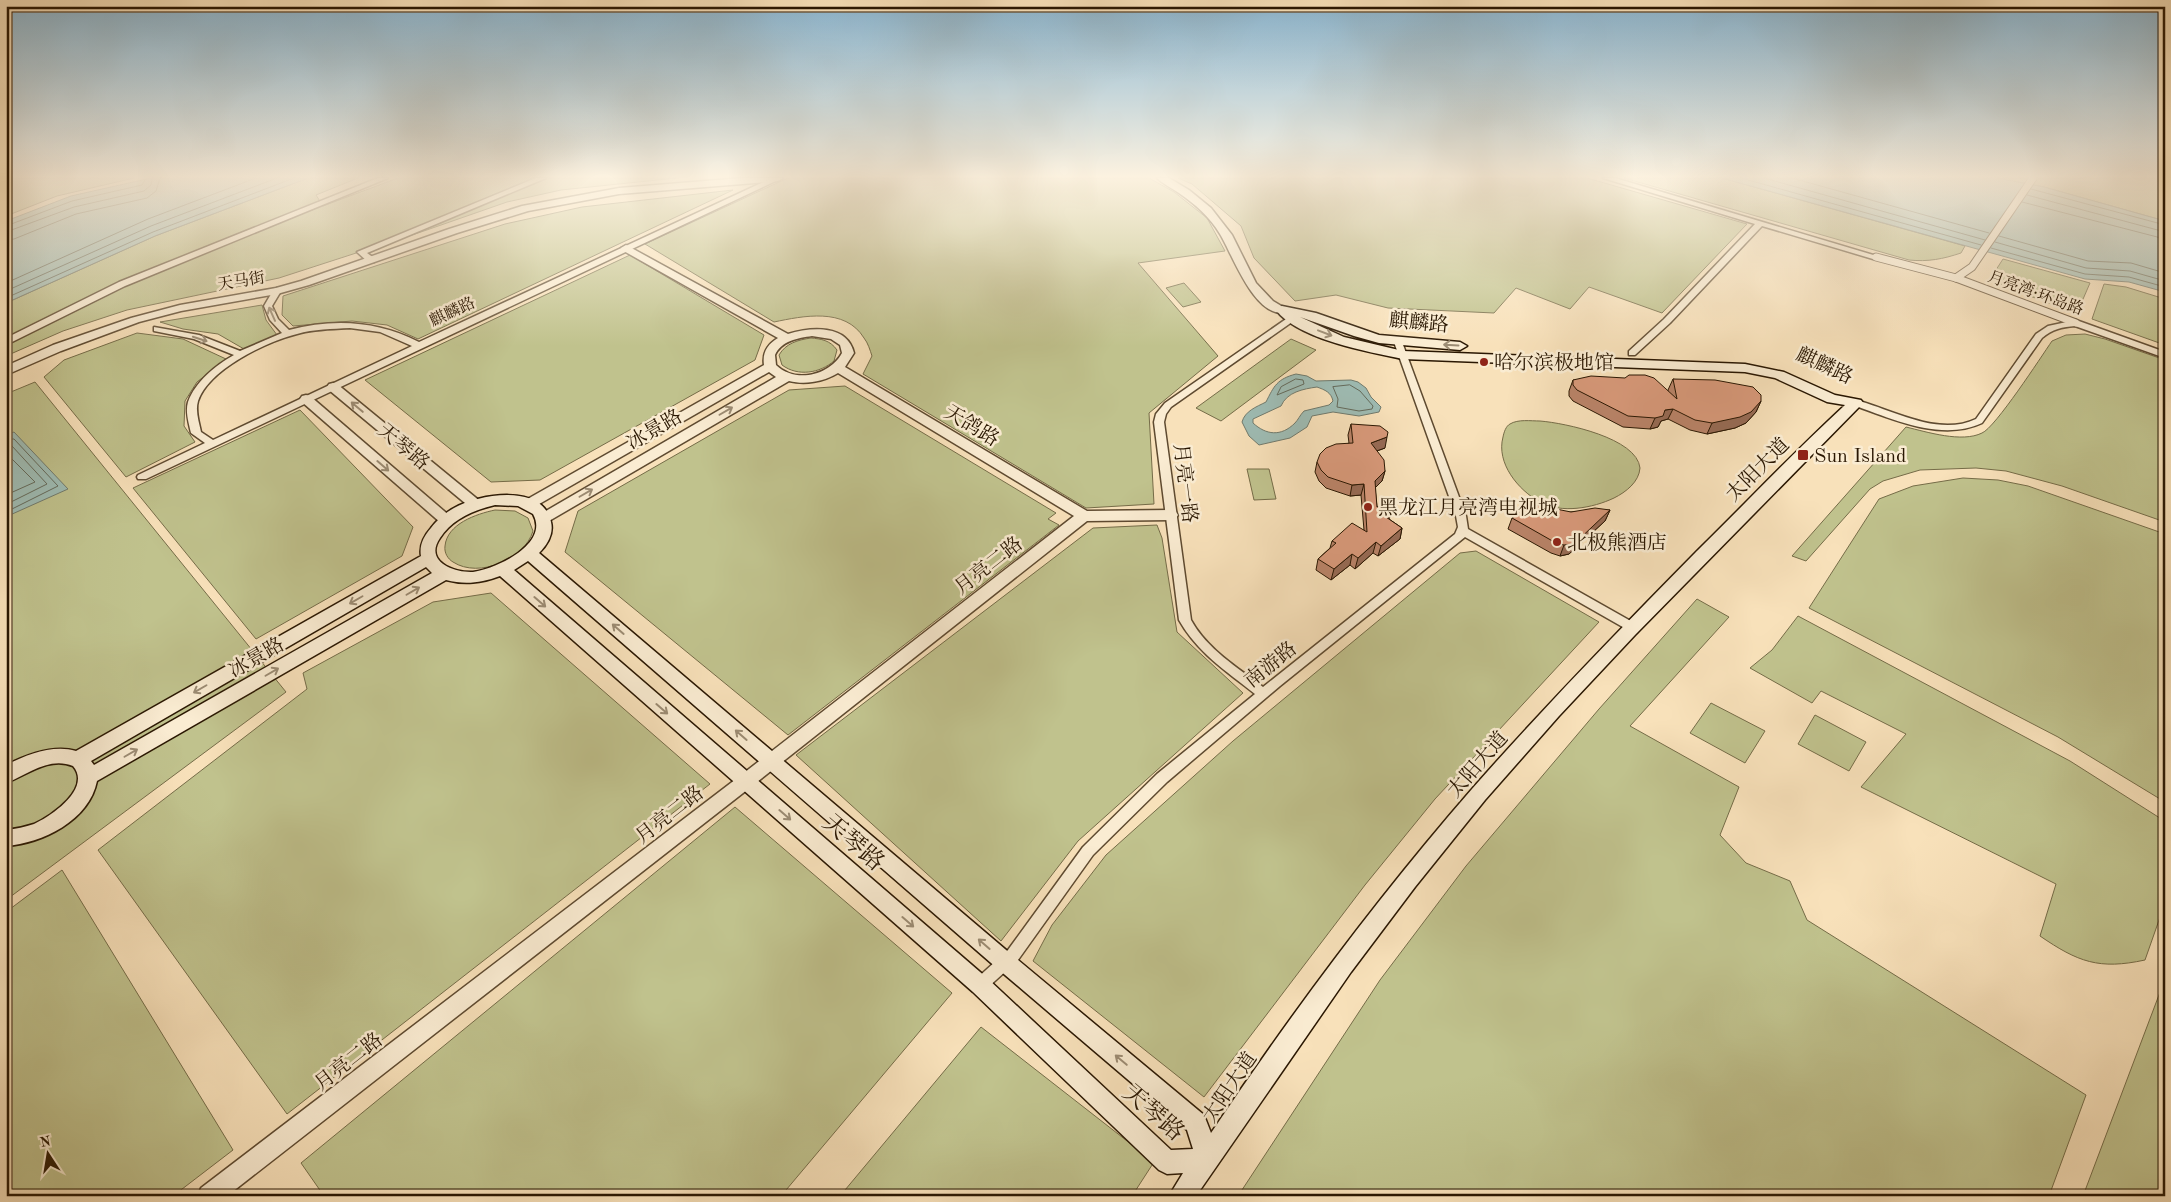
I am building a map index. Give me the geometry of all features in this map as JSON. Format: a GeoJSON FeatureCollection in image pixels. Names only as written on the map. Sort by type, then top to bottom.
{"type":"FeatureCollection","features":[{"type":"Feature","properties":{"kind":"main road","name":"麒麟路"},"geometry":{"type":"LineString","coordinates":[[1291,314],[1337,338],[1377,350],[1400,348],[1632,353],[1763,360],[1841,390],[1856,403]]}},
{"type":"Feature","properties":{"kind":"main road","name":"麒麟路"},"geometry":{"type":"LineString","coordinates":[[1400,348],[1756,369],[1786,378],[1832,399],[1856,403]]}},
{"type":"Feature","properties":{"kind":"main road","name":"太阳大道"},"geometry":{"type":"LineString","coordinates":[[1181,1196],[1208,1160],[1236,1116],[1297,1029],[1408,880],[1544,721],[1632,627],[1856,403]]}},
{"type":"Feature","properties":{"kind":"main road"},"geometry":{"type":"LineString","coordinates":[[504,500],[529,504],[538,510],[544,518],[545,529],[543,535],[530,554],[503,570],[482,576],[462,577],[445,573],[435,567],[429,558],[428,546],[434,533],[446,520],[460,511],[476,505],[504,500]]}},
{"type":"Feature","properties":{"kind":"main road","name":"天琴路"},"geometry":{"type":"LineString","coordinates":[[503,570],[980,985],[1166,1162],[1208,1160],[1196,1123],[1005,962],[530,554]]}},
{"type":"Feature","properties":{"kind":"main road","name":"冰景路"},"geometry":{"type":"LineString","coordinates":[[78,760],[429,558]]}},
{"type":"Feature","properties":{"kind":"main road","name":"冰景路"},"geometry":{"type":"LineString","coordinates":[[88,777],[445,573]]}},
{"type":"Feature","properties":{"kind":"main road"},"geometry":{"type":"LineString","coordinates":[[6,775],[14,769],[48,758],[64,756],[78,760],[86,767],[88,777],[85,789],[76,802],[50,825],[26,834],[6,838]]}},
{"type":"Feature","properties":{"kind":"street"},"geometry":{"type":"LineString","coordinates":[[6,342],[122,284],[243,234]]}},
{"type":"Feature","properties":{"kind":"street"},"geometry":{"type":"LineString","coordinates":[[371,260],[361,252],[405,234]]}},
{"type":"Feature","properties":{"kind":"street","name":"天马街"},"geometry":{"type":"LineString","coordinates":[[6,371],[56,348],[135,320],[222,299],[277,291],[306,284],[444,234]]}},
{"type":"Feature","properties":{"kind":"street","name":"麒麟路"},"geometry":{"type":"LineString","coordinates":[[142,476],[656,234]]}},
{"type":"Feature","properties":{"kind":"street","name":"麒麟路"},"geometry":{"type":"LineString","coordinates":[[1226,234],[1248,281],[1264,298],[1291,314]]}},
{"type":"Feature","properties":{"kind":"street"},"geometry":{"type":"LineString","coordinates":[[1632,353],[1667,321],[1749,234]]}},
{"type":"Feature","properties":{"kind":"street","name":"月亮湾·环岛路"},"geometry":{"type":"LineString","coordinates":[[1798,234],[1956,278],[2165,355]]}},
{"type":"Feature","properties":{"kind":"street"},"geometry":{"type":"LineString","coordinates":[[1956,278],[1972,267],[1995,234]]}},
{"type":"Feature","properties":{"kind":"street"},"geometry":{"type":"LineString","coordinates":[[626,248],[787,338]]}},
{"type":"Feature","properties":{"kind":"street"},"geometry":{"type":"LineString","coordinates":[[277,291],[268,306],[274,320],[288,334]]}},
{"type":"Feature","properties":{"kind":"street","name":"月亮一路"},"geometry":{"type":"LineString","coordinates":[[1263,694],[1199,642],[1190,631],[1183,609],[1159,422],[1161,414],[1168,405],[1291,314]]}},
{"type":"Feature","properties":{"kind":"street"},"geometry":{"type":"LineString","coordinates":[[1856,403],[1933,425],[1957,429],[1967,428],[1979,421],[2039,336],[2055,327],[2076,323]]}},
{"type":"Feature","properties":{"kind":"street"},"geometry":{"type":"LineString","coordinates":[[212,444],[196,433],[193,419],[193,403],[204,384],[219,369],[241,355],[288,334],[323,328],[361,326],[400,336],[420,346]]}},
{"type":"Feature","properties":{"kind":"street"},"geometry":{"type":"LineString","coordinates":[[157,329],[196,337],[241,355]]}},
{"type":"Feature","properties":{"kind":"street"},"geometry":{"type":"LineString","coordinates":[[824,332],[843,340],[848,346],[849,354],[846,362],[839,368],[819,377],[802,379],[786,377],[776,372],[770,366],[768,359],[771,351],[777,344],[787,338],[799,334],[824,332]]}},
{"type":"Feature","properties":{"kind":"street"},"geometry":{"type":"LineString","coordinates":[[1400,348],[1461,516],[1462,530],[1632,627]]}},
{"type":"Feature","properties":{"kind":"street","name":"冰景路"},"geometry":{"type":"LineString","coordinates":[[529,504],[770,366]]}},
{"type":"Feature","properties":{"kind":"street","name":"天鸽路"},"geometry":{"type":"LineString","coordinates":[[839,368],[1084,516]]}},
{"type":"Feature","properties":{"kind":"street","name":"冰景路"},"geometry":{"type":"LineString","coordinates":[[544,518],[786,377]]}},
{"type":"Feature","properties":{"kind":"street","name":"天琴路"},"geometry":{"type":"LineString","coordinates":[[333,387],[476,505]]}},
{"type":"Feature","properties":{"kind":"street","name":"天琴路"},"geometry":{"type":"LineString","coordinates":[[306,399],[446,520]]}},
{"type":"Feature","properties":{"kind":"street"},"geometry":{"type":"LineString","coordinates":[[1084,516],[1171,515]]}},
{"type":"Feature","properties":{"kind":"street","name":"月亮二路"},"geometry":{"type":"LineString","coordinates":[[209,1196],[746,782],[1084,516]]}},
{"type":"Feature","properties":{"kind":"street","name":"南游路"},"geometry":{"type":"LineString","coordinates":[[980,985],[1013,955],[1088,851],[1162,778],[1263,694],[1460,536],[1462,530]]}},
{"type":"Feature","properties":{"kind":"green space"},"geometry":{"type":"Polygon","coordinates":[[[160,234],[415,234],[279,278],[127,310],[63,331],[6,356],[6,303],[160,234]]]}},
{"type":"Feature","properties":{"kind":"green space"},"geometry":{"type":"Polygon","coordinates":[[[474,234],[640,234],[418,339],[387,325],[352,321],[293,326],[282,315],[283,296],[474,234]]]}},
{"type":"Feature","properties":{"kind":"green space"},"geometry":{"type":"Polygon","coordinates":[[[666,234],[1216,234],[1225,251],[1138,263],[1218,356],[1149,413],[1154,504],[1086,508],[863,374],[872,356],[864,338],[856,328],[846,322],[823,316],[810,316],[774,322],[645,244],[666,234]]]}},
{"type":"Feature","properties":{"kind":"green space"},"geometry":{"type":"Polygon","coordinates":[[[1244,234],[1737,234],[1662,313],[1589,287],[1570,309],[1516,288],[1494,313],[1388,308],[1336,295],[1295,301],[1254,258],[1244,234]]]}},
{"type":"Feature","properties":{"kind":"green space"},"geometry":{"type":"Polygon","coordinates":[[[1819,234],[1922,234],[1965,246],[1961,253],[1948,257],[1916,261],[1819,234]]]}},
{"type":"Feature","properties":{"kind":"green space"},"geometry":{"type":"Polygon","coordinates":[[[630,255],[764,335],[755,360],[540,480],[491,482],[365,380],[630,255]]]}},
{"type":"Feature","properties":{"kind":"green space"},"geometry":{"type":"Polygon","coordinates":[[[2003,259],[2090,283],[2077,313],[2005,287],[1992,276],[2003,259]]]}},
{"type":"Feature","properties":{"kind":"green space"},"geometry":{"type":"Polygon","coordinates":[[[1184,283],[1201,302],[1183,307],[1166,288],[1184,283]]]}},
{"type":"Feature","properties":{"kind":"green space"},"geometry":{"type":"Polygon","coordinates":[[[2104,284],[2126,287],[2165,299],[2165,345],[2092,319],[2104,284]]]}},
{"type":"Feature","properties":{"kind":"green space"},"geometry":{"type":"Polygon","coordinates":[[[262,305],[266,320],[277,335],[244,349],[218,334],[183,329],[160,322],[262,305]]]}},
{"type":"Feature","properties":{"kind":"green space"},"geometry":{"type":"Polygon","coordinates":[[[137,333],[183,339],[226,359],[197,382],[185,401],[184,426],[195,442],[126,477],[44,377],[64,360],[137,333]]]}},
{"type":"Feature","properties":{"kind":"green space"},"geometry":{"type":"Polygon","coordinates":[[[2085,334],[2165,360],[2165,522],[2062,486],[2006,471],[1976,468],[1920,470],[1883,481],[1870,489],[1806,561],[1792,556],[1906,427],[1955,437],[1974,436],[1982,433],[2007,406],[2052,341],[2066,335],[2085,334]]]}},
{"type":"Feature","properties":{"kind":"green space"},"geometry":{"type":"Polygon","coordinates":[[[811,338],[825,341],[837,350],[834,361],[816,371],[809,372],[795,371],[782,365],[779,355],[785,348],[797,341],[811,338]]]}},
{"type":"Feature","properties":{"kind":"green space"},"geometry":{"type":"Polygon","coordinates":[[[1291,339],[1316,350],[1221,421],[1196,408],[1291,339]]]}},
{"type":"Feature","properties":{"kind":"green space"},"geometry":{"type":"Polygon","coordinates":[[[35,382],[286,692],[6,900],[6,394],[35,382]]]}},
{"type":"Feature","properties":{"kind":"green space"},"geometry":{"type":"Polygon","coordinates":[[[845,386],[1056,513],[1048,519],[1059,525],[788,735],[565,552],[578,511],[789,390],[845,386]]]}},
{"type":"Feature","properties":{"kind":"green space"},"geometry":{"type":"Polygon","coordinates":[[[300,410],[413,527],[402,556],[256,639],[133,488],[300,410]]]}},
{"type":"Feature","properties":{"kind":"green space","name":"哈尔滨极地馆"},"geometry":{"type":"Polygon","coordinates":[[[1540,421],[1582,429],[1614,440],[1627,448],[1636,457],[1640,468],[1637,478],[1623,493],[1597,505],[1567,509],[1548,506],[1540,502],[1524,490],[1511,475],[1506,466],[1502,447],[1506,428],[1513,422],[1540,421]]]}},
{"type":"Feature","properties":{"kind":"green space"},"geometry":{"type":"Polygon","coordinates":[[[1247,469],[1269,469],[1276,499],[1254,500],[1247,469]]]}},
{"type":"Feature","properties":{"kind":"green space"},"geometry":{"type":"Polygon","coordinates":[[[1963,478],[1998,480],[2028,486],[2165,534],[2165,802],[2058,737],[1809,608],[1879,499],[1913,486],[1963,478]]]}},
{"type":"Feature","properties":{"kind":"green space"},"geometry":{"type":"Polygon","coordinates":[[[495,510],[515,511],[528,518],[533,531],[521,550],[511,558],[488,567],[464,567],[451,561],[445,549],[447,538],[451,532],[471,517],[495,510]]]}},
{"type":"Feature","properties":{"kind":"green space"},"geometry":{"type":"Polygon","coordinates":[[[1157,525],[1162,538],[1177,632],[1243,693],[1078,841],[1001,941],[796,755],[1093,528],[1157,525]]]}},
{"type":"Feature","properties":{"kind":"green space"},"geometry":{"type":"Polygon","coordinates":[[[1476,551],[1599,622],[1435,799],[1365,885],[1204,1097],[1033,961],[1052,925],[1106,855],[1233,741],[1460,553],[1476,551]]]}},
{"type":"Feature","properties":{"kind":"green space"},"geometry":{"type":"Polygon","coordinates":[[[491,593],[710,784],[287,1114],[98,850],[307,689],[303,673],[433,602],[491,593]]]}},
{"type":"Feature","properties":{"kind":"green space"},"geometry":{"type":"Polygon","coordinates":[[[1697,599],[1729,617],[1630,726],[1739,787],[1720,835],[1746,863],[1790,881],[1807,920],[2086,1095],[2049,1196],[1238,1196],[1380,980],[1466,866],[1599,709],[1697,599]]]}},
{"type":"Feature","properties":{"kind":"green space"},"geometry":{"type":"Polygon","coordinates":[[[1798,616],[2070,761],[2163,820],[2165,822],[2165,903],[2145,960],[2129,963],[2102,964],[2078,958],[2054,945],[2040,936],[2056,884],[1861,787],[1906,734],[1821,691],[1812,703],[1750,668],[1772,650],[1798,616]]]}},
{"type":"Feature","properties":{"kind":"green space"},"geometry":{"type":"Polygon","coordinates":[[[1711,703],[1765,731],[1745,763],[1690,733],[1711,703]]]}},
{"type":"Feature","properties":{"kind":"green space"},"geometry":{"type":"Polygon","coordinates":[[[1815,715],[1866,742],[1849,771],[1798,744],[1815,715]]]}},
{"type":"Feature","properties":{"kind":"green space"},"geometry":{"type":"Polygon","coordinates":[[[735,807],[952,993],[781,1196],[324,1196],[301,1163],[735,807]]]}},
{"type":"Feature","properties":{"kind":"green space"},"geometry":{"type":"Polygon","coordinates":[[[62,870],[233,1150],[173,1196],[6,1196],[6,912],[62,870]]]}},
{"type":"Feature","properties":{"kind":"green space"},"geometry":{"type":"Polygon","coordinates":[[[2165,979],[2165,1196],[2083,1196],[2165,979]]]}},
{"type":"Feature","properties":{"kind":"green space"},"geometry":{"type":"Polygon","coordinates":[[[981,1027],[1154,1162],[1132,1196],[840,1196],[981,1027]]]}},
{"type":"Feature","properties":{"kind":"water"},"geometry":{"type":"Polygon","coordinates":[[[6,234],[160,234],[155,236],[6,303],[6,234]]]}},
{"type":"Feature","properties":{"kind":"water"},"geometry":{"type":"Polygon","coordinates":[[[1924,234],[2165,234],[2165,292],[2129,282],[2085,279],[1924,234]]]}},
{"type":"Feature","properties":{"kind":"water"},"geometry":{"type":"Polygon","coordinates":[[[1296,374],[1307,376],[1316,381],[1351,380],[1358,382],[1366,388],[1371,397],[1381,407],[1379,412],[1359,416],[1333,412],[1312,416],[1307,427],[1290,438],[1259,445],[1249,436],[1242,422],[1243,418],[1251,410],[1266,402],[1280,381],[1296,374]],[[1317,387],[1291,394],[1281,406],[1253,419],[1253,423],[1263,430],[1274,433],[1290,428],[1304,411],[1329,405],[1333,401],[1329,393],[1317,387]]]}},
{"type":"Feature","properties":{"kind":"water"},"geometry":{"type":"Polygon","coordinates":[[[14,432],[68,489],[10,515],[6,512],[6,435],[14,432]]]}},
{"type":"Feature","properties":{"kind":"building"},"geometry":{"type":"Polygon","coordinates":[[[1629,375],[1645,375],[1654,378],[1677,399],[1673,379],[1715,380],[1753,387],[1761,395],[1761,401],[1751,412],[1740,417],[1712,423],[1695,420],[1673,409],[1665,410],[1663,416],[1655,418],[1628,416],[1577,390],[1573,385],[1573,380],[1591,376],[1625,378],[1629,375]]]}},
{"type":"Feature","properties":{"kind":"building","name":"黑龙江月亮湾电视城"},"geometry":{"type":"Polygon","coordinates":[[[1351,424],[1380,426],[1388,432],[1387,437],[1371,443],[1384,460],[1385,471],[1375,481],[1377,507],[1393,507],[1383,515],[1402,528],[1381,546],[1376,542],[1358,558],[1352,554],[1334,569],[1318,559],[1336,543],[1332,541],[1352,523],[1367,532],[1364,484],[1352,485],[1328,477],[1321,470],[1317,462],[1320,454],[1326,448],[1336,444],[1353,443],[1351,424]]]}},
{"type":"Feature","properties":{"kind":"building"},"geometry":{"type":"Polygon","coordinates":[[[1531,504],[1571,512],[1595,508],[1610,510],[1574,544],[1564,545],[1556,543],[1512,518],[1531,504]]]}},
{"type":"Feature","properties":{"kind":"place","name":"哈尔滨极地馆"},"geometry":{"type":"Point","coordinates":[1484,362]}},
{"type":"Feature","properties":{"kind":"place","name":"Sun Island"},"geometry":{"type":"Point","coordinates":[1803,455]}},
{"type":"Feature","properties":{"kind":"place","name":"黑龙江月亮湾电视城"},"geometry":{"type":"Point","coordinates":[1368,507]}},
{"type":"Feature","properties":{"kind":"place","name":"北极熊酒店"},"geometry":{"type":"Point","coordinates":[1557,542]}}]}
